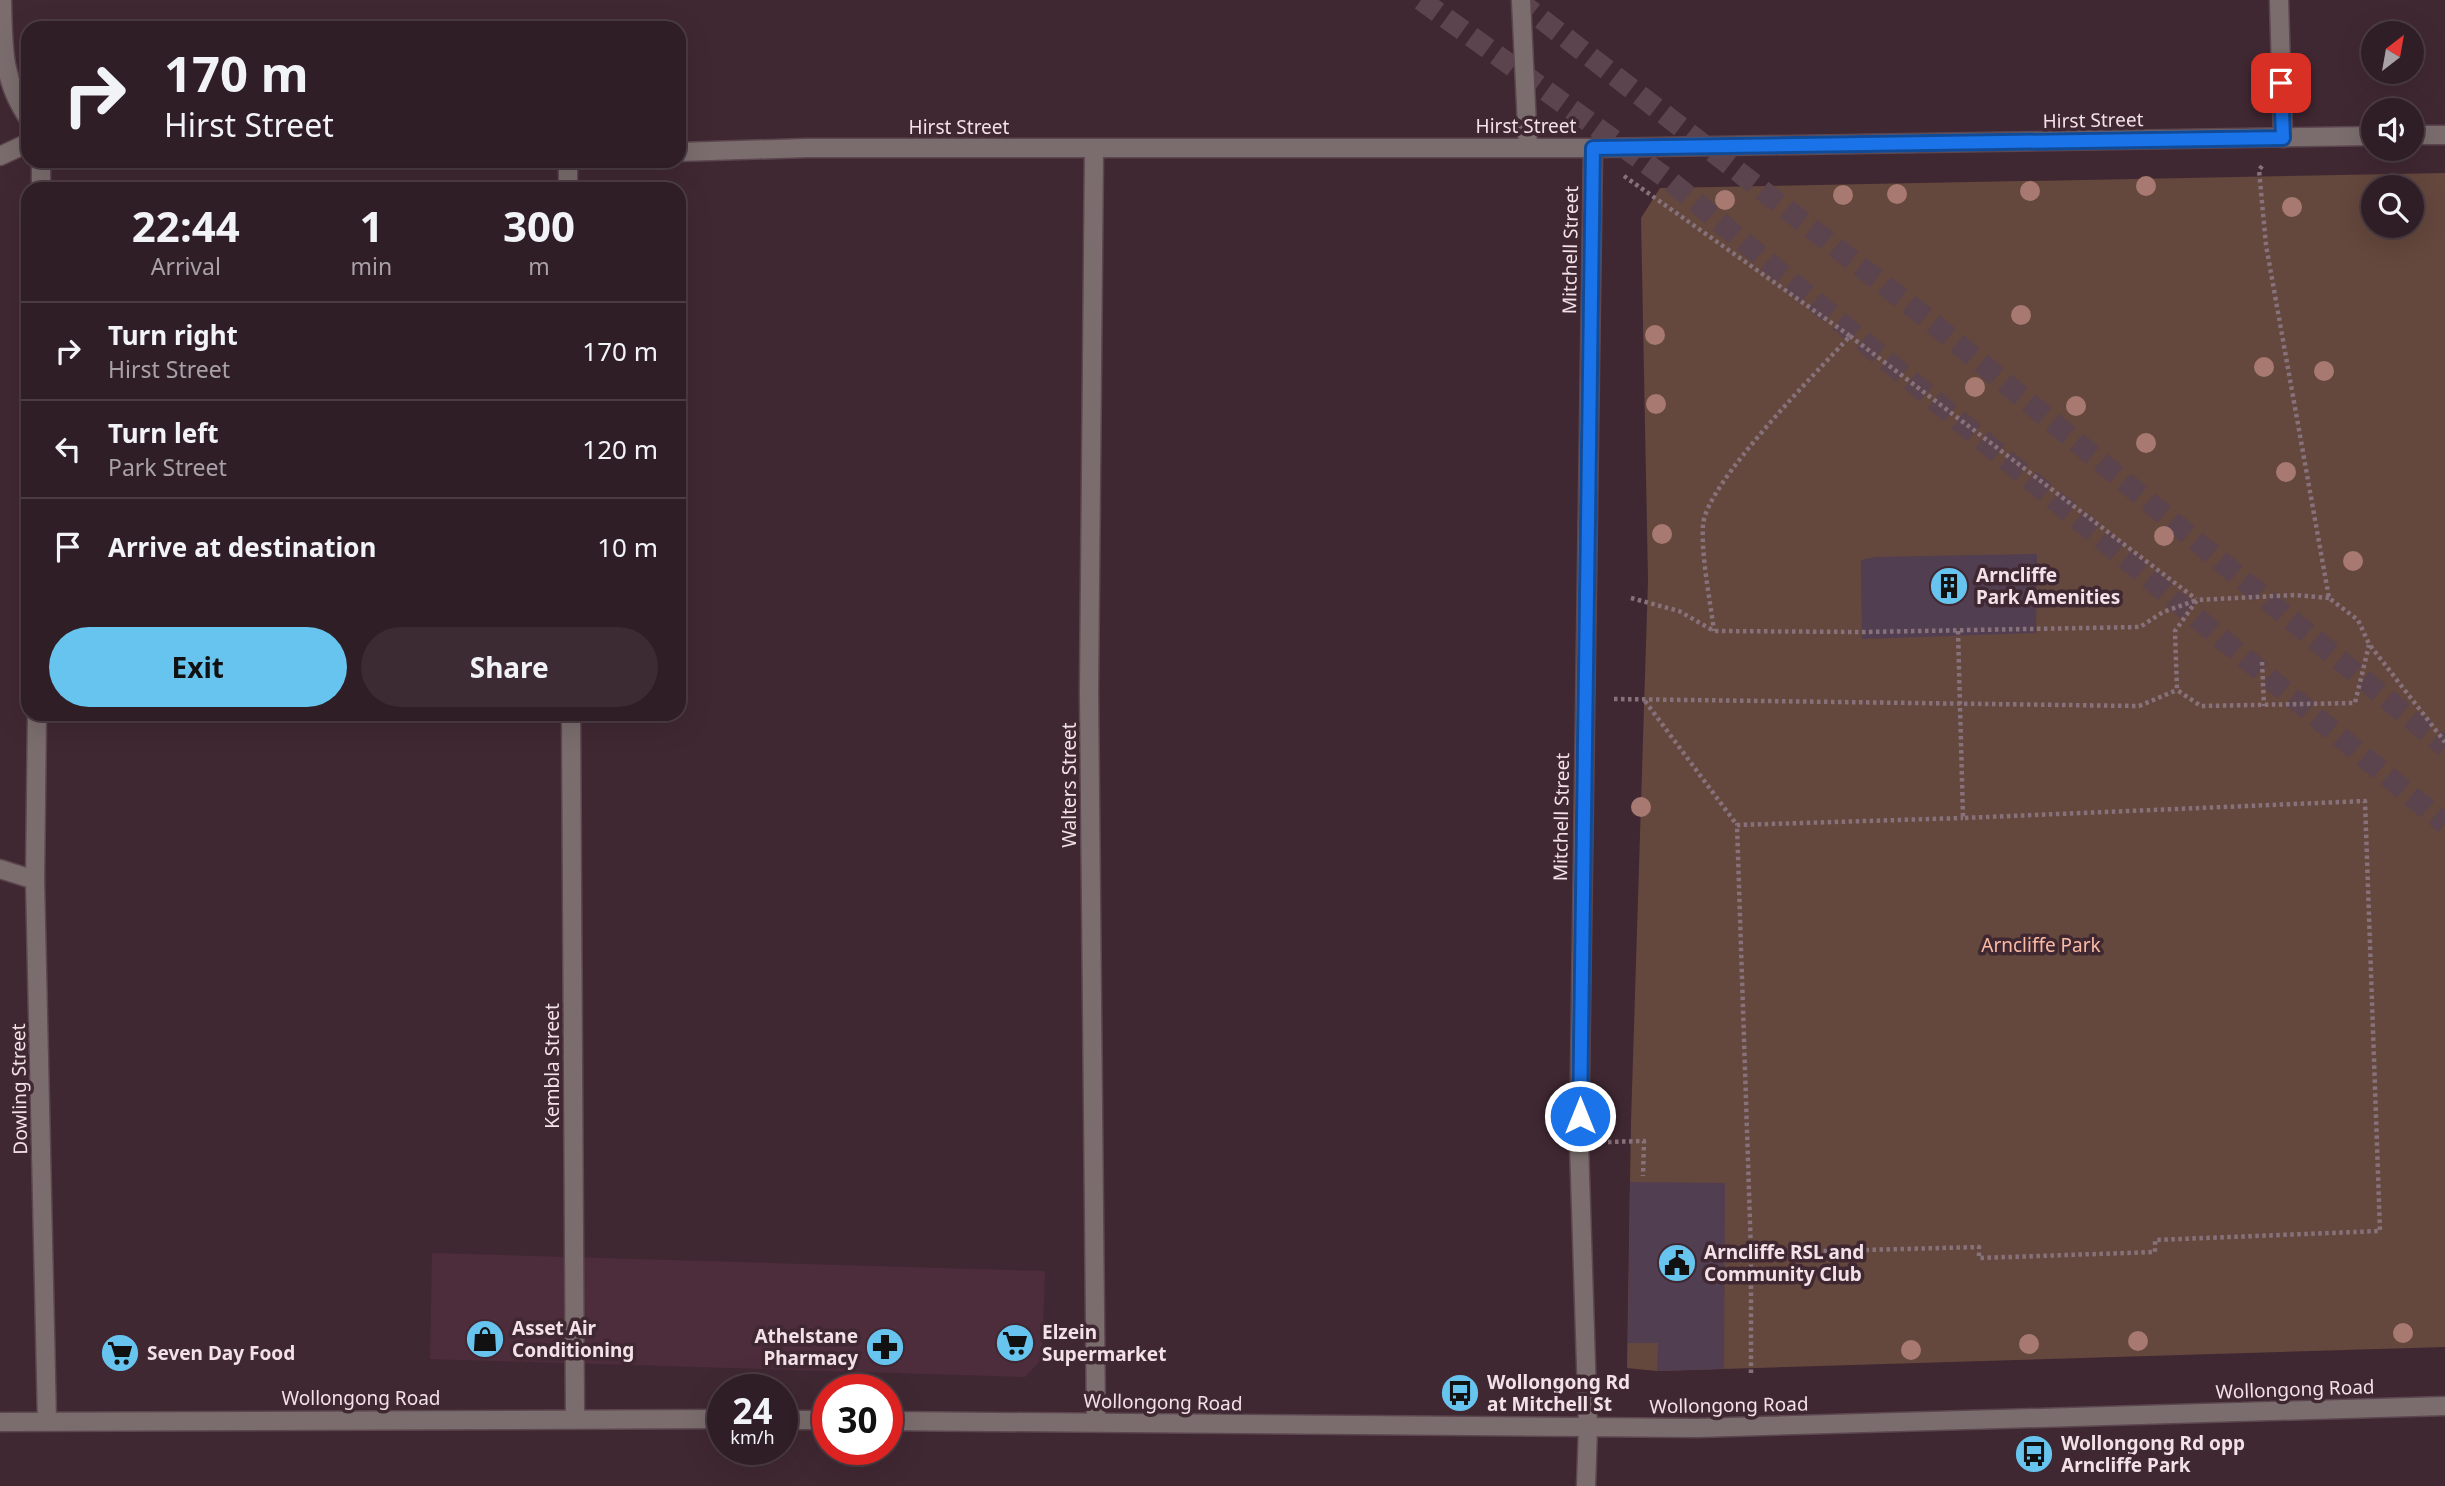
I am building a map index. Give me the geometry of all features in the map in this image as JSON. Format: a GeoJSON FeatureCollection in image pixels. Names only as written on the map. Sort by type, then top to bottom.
{"type":"FeatureCollection","features":[{"type":"Feature","properties":{"kind":"street"},"geometry":{"type":"LineString","coordinates":[[2,0],[5,64],[13,96],[21,108]]}},
{"type":"Feature","properties":{"kind":"street"},"geometry":{"type":"LineString","coordinates":[[1521,0],[1528,147]]}},
{"type":"Feature","properties":{"kind":"street"},"geometry":{"type":"LineString","coordinates":[[2279,0],[2283,138]]}},
{"type":"Feature","properties":{"kind":"street"},"geometry":{"type":"LineString","coordinates":[[2424,135],[2445,135]]}},
{"type":"Feature","properties":{"kind":"street","name":"Hirst Street"},"geometry":{"type":"LineString","coordinates":[[686,152],[806,148],[1593,148],[2361,136]]}},
{"type":"Feature","properties":{"kind":"street"},"geometry":{"type":"LineString","coordinates":[[0,156],[21,146]]}},
{"type":"Feature","properties":{"kind":"street","name":"Mitchell Street"},"geometry":{"type":"LineString","coordinates":[[1586,1486],[1588,1428],[1579,1144],[1593,148]]}},
{"type":"Feature","properties":{"kind":"street","name":"Walters Street"},"geometry":{"type":"LineString","coordinates":[[1094,149],[1089,706],[1096,1422]]}},
{"type":"Feature","properties":{"kind":"street","name":"Dowling Street"},"geometry":{"type":"LineString","coordinates":[[37,721],[35,880],[47,1421]]}},
{"type":"Feature","properties":{"kind":"street","name":"Kembla Street"},"geometry":{"type":"LineString","coordinates":[[571,721],[575,1418]]}},
{"type":"Feature","properties":{"kind":"street"},"geometry":{"type":"LineString","coordinates":[[0,869],[35,880]]}},
{"type":"Feature","properties":{"kind":"street","name":"Wollongong Road"},"geometry":{"type":"LineString","coordinates":[[903,1421],[1711,1428],[2445,1406]]}},
{"type":"Feature","properties":{"kind":"street","name":"Wollongong Road"},"geometry":{"type":"LineString","coordinates":[[0,1422],[707,1419]]}},
{"type":"Feature","properties":{"kind":"path"},"geometry":{"type":"LineString","coordinates":[[2283,138],[2259,170],[2266,245],[2329,598]]}},
{"type":"Feature","properties":{"kind":"path"},"geometry":{"type":"LineString","coordinates":[[1593,148],[1623,176],[1850,336],[2196,600]]}},
{"type":"Feature","properties":{"kind":"path"},"geometry":{"type":"LineString","coordinates":[[1714,631],[1703,526],[1707,506],[1731,470],[1850,336]]}},
{"type":"Feature","properties":{"kind":"path"},"geometry":{"type":"LineString","coordinates":[[1631,598],[1679,611],[1714,631],[1958,631],[2140,627],[2163,612],[2196,600],[2295,595],[2329,598],[2358,620],[2369,644],[2445,742]]}},
{"type":"Feature","properties":{"kind":"path"},"geometry":{"type":"LineString","coordinates":[[2177,690],[2175,631],[2196,600]]}},
{"type":"Feature","properties":{"kind":"path"},"geometry":{"type":"LineString","coordinates":[[1958,631],[1964,818]]}},
{"type":"Feature","properties":{"kind":"path"},"geometry":{"type":"LineString","coordinates":[[2177,690],[2201,706],[2355,703],[2369,644]]}},
{"type":"Feature","properties":{"kind":"path"},"geometry":{"type":"LineString","coordinates":[[2262,662],[2264,706]]}},
{"type":"Feature","properties":{"kind":"path"},"geometry":{"type":"LineString","coordinates":[[1629,700],[2139,706],[2177,690]]}},
{"type":"Feature","properties":{"kind":"path"},"geometry":{"type":"LineString","coordinates":[[1645,700],[1738,825],[1751,1253],[1751,1373]]}},
{"type":"Feature","properties":{"kind":"path"},"geometry":{"type":"LineString","coordinates":[[1738,825],[2365,801],[2381,1231],[2155,1240],[2155,1252],[2141,1253],[1979,1258],[1979,1247],[1751,1253]]}},
{"type":"Feature","properties":{"kind":"path"},"geometry":{"type":"LineString","coordinates":[[1579,1144],[1644,1141],[1643,1176]]}},
{"type":"Feature","properties":{"kind":"shaded area"},"geometry":{"type":"Polygon","coordinates":[[[432,1253],[1045,1271],[1042,1359],[1025,1377],[430,1359],[432,1253]]]}},
{"type":"Feature","properties":{"kind":"green space","name":"Arncliffe Park"},"geometry":{"type":"Polygon","coordinates":[[[2445,173],[2445,1347],[1657,1371],[1627,1368],[1631,1122],[1648,580],[1641,218],[1660,188],[2445,173]]]}},
{"type":"Feature","properties":{"kind":"building","name":"Arncliffe Park Amenities"},"geometry":{"type":"Polygon","coordinates":[[[2037,554],[2036,633],[1862,639],[1861,560],[1876,557],[2037,554]]]}},
{"type":"Feature","properties":{"kind":"building","name":"Arncliffe RSL and Community Club"},"geometry":{"type":"Polygon","coordinates":[[[1630,1182],[1725,1183],[1724,1369],[1657,1371],[1658,1343],[1628,1343],[1630,1182]]]}},
{"type":"Feature","properties":{"kind":"tunnel"},"geometry":{"type":"LineString","coordinates":[[1421,0],[1669,180],[2445,824]]}},
{"type":"Feature","properties":{"kind":"tunnel"},"geometry":{"type":"LineString","coordinates":[[1517,0],[1923,315],[2445,747]]}},
{"type":"Feature","properties":{"kind":"place","name":"Arncliffe Park Amenities"},"geometry":{"type":"Point","coordinates":[1949,586]}},
{"type":"Feature","properties":{"kind":"place","name":"Arncliffe RSL and Community Club"},"geometry":{"type":"Point","coordinates":[1677,1263]}},
{"type":"Feature","properties":{"kind":"place","name":"Asset Air Conditioning"},"geometry":{"type":"Point","coordinates":[485,1339]}},
{"type":"Feature","properties":{"kind":"place","name":"Elzein Supermarket"},"geometry":{"type":"Point","coordinates":[1015,1343]}},
{"type":"Feature","properties":{"kind":"place","name":"Athelstane Pharmacy"},"geometry":{"type":"Point","coordinates":[885,1347]}},
{"type":"Feature","properties":{"kind":"place","name":"Seven Day Food"},"geometry":{"type":"Point","coordinates":[120,1353]}},
{"type":"Feature","properties":{"kind":"place","name":"Wollongong Rd at Mitchell St"},"geometry":{"type":"Point","coordinates":[1460,1393]}},
{"type":"Feature","properties":{"kind":"place","name":"Wollongong Rd opp Arncliffe Park"},"geometry":{"type":"Point","coordinates":[2034,1454]}},
{"type":"Feature","properties":{"kind":"route"},"geometry":{"type":"LineString","coordinates":[[1580,1116],[1593,148],[2283,138],[2281,83]]}}]}
